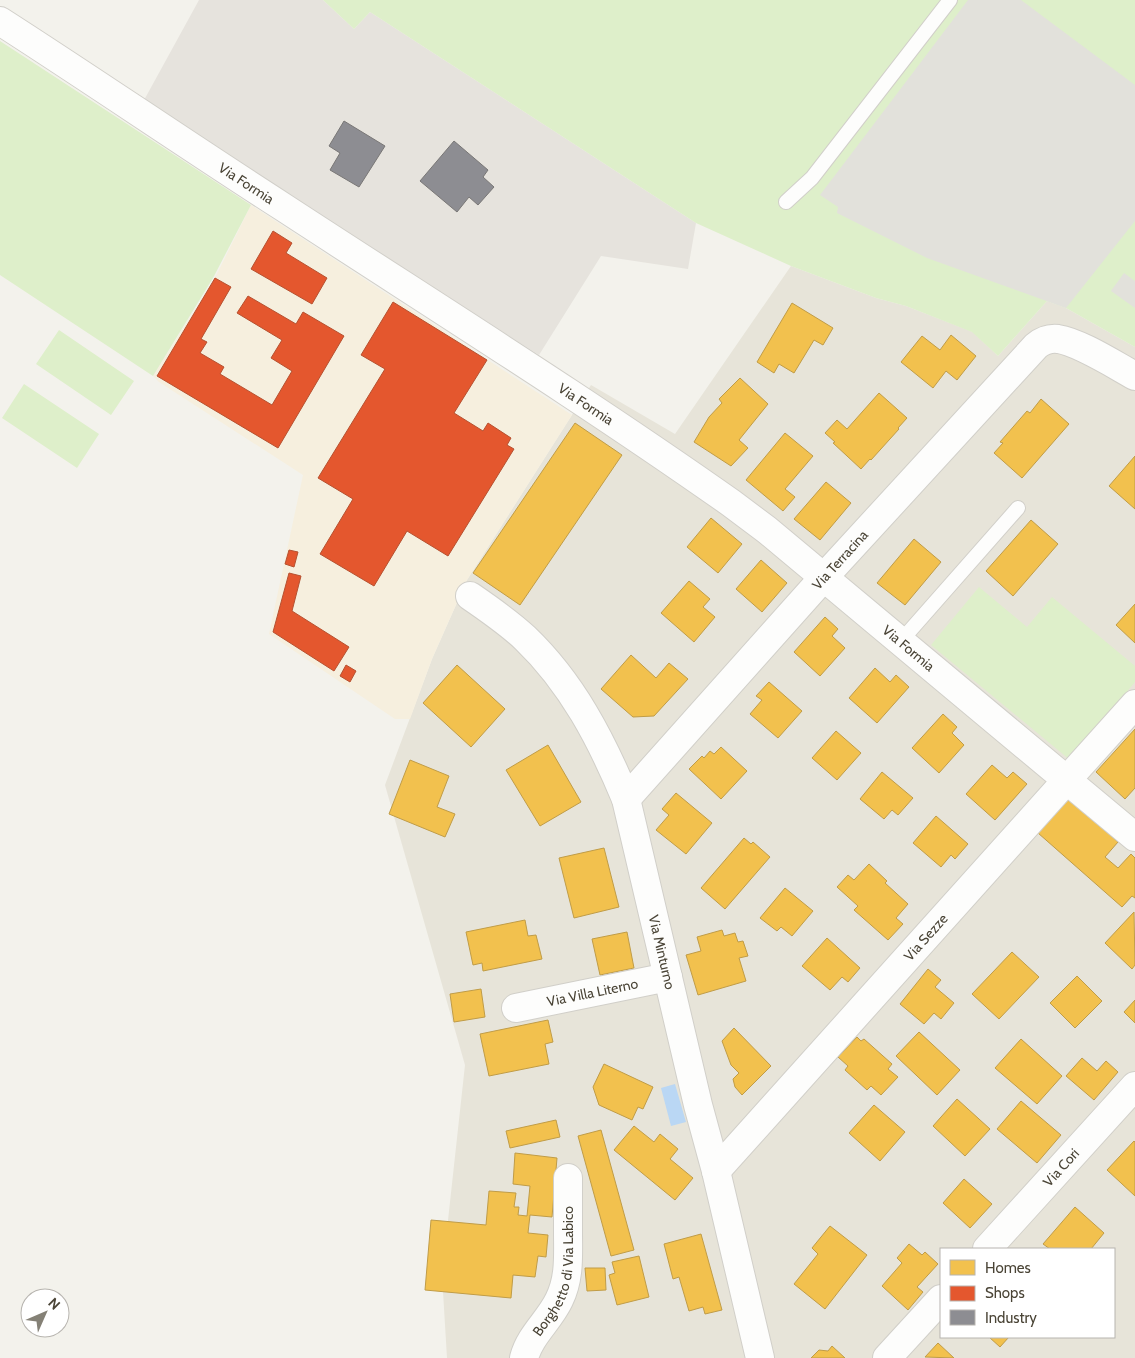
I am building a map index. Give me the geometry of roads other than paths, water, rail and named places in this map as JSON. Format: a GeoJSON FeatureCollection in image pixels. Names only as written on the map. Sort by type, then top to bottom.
{"type":"FeatureCollection","features":[{"type":"Feature","properties":{"kind":"street","name":"Via Formia"},"geometry":{"type":"LineString","coordinates":[[0,21],[492,343],[702,482],[755,520],[1135,837]]}},
{"type":"Feature","properties":{"kind":"street","name":"Via Terracina"},"geometry":{"type":"LineString","coordinates":[[626,799],[824,577],[1036,346],[1045,340],[1065,341],[1087,350],[1135,376]]}},
{"type":"Feature","properties":{"kind":"street","name":"Via Minturno"},"geometry":{"type":"LineString","coordinates":[[470,596],[525,638],[550,665],[575,697],[596,733],[626,799],[760,1358]]}},
{"type":"Feature","properties":{"kind":"street","name":"Via Sezze"},"geometry":{"type":"LineString","coordinates":[[716,1171],[1135,704]]}},
{"type":"Feature","properties":{"kind":"street","name":"Via Villa Literno"},"geometry":{"type":"LineString","coordinates":[[516,1008],[668,977]]}},
{"type":"Feature","properties":{"kind":"street","name":"Via Cori"},"geometry":{"type":"LineString","coordinates":[[988,1248],[1135,1086]]}},
{"type":"Feature","properties":{"kind":"street","name":"Borghetto di Via Labico"},"geometry":{"type":"LineString","coordinates":[[524,1358],[530,1341],[560,1299],[565,1283],[568,1267],[568,1178]]}},
{"type":"Feature","properties":{"kind":"street"},"geometry":{"type":"LineString","coordinates":[[887,1358],[940,1300]]}},
{"type":"Feature","properties":{"kind":"lane"},"geometry":{"type":"LineString","coordinates":[[786,202],[812,178],[950,0]]}},
{"type":"Feature","properties":{"kind":"lane"},"geometry":{"type":"LineString","coordinates":[[900,642],[1018,508]]}},
{"type":"Feature","properties":{"kind":"water"},"geometry":{"type":"Polygon","coordinates":[[[675,1084],[686,1122],[671,1126],[661,1088],[675,1084]]]}}]}
